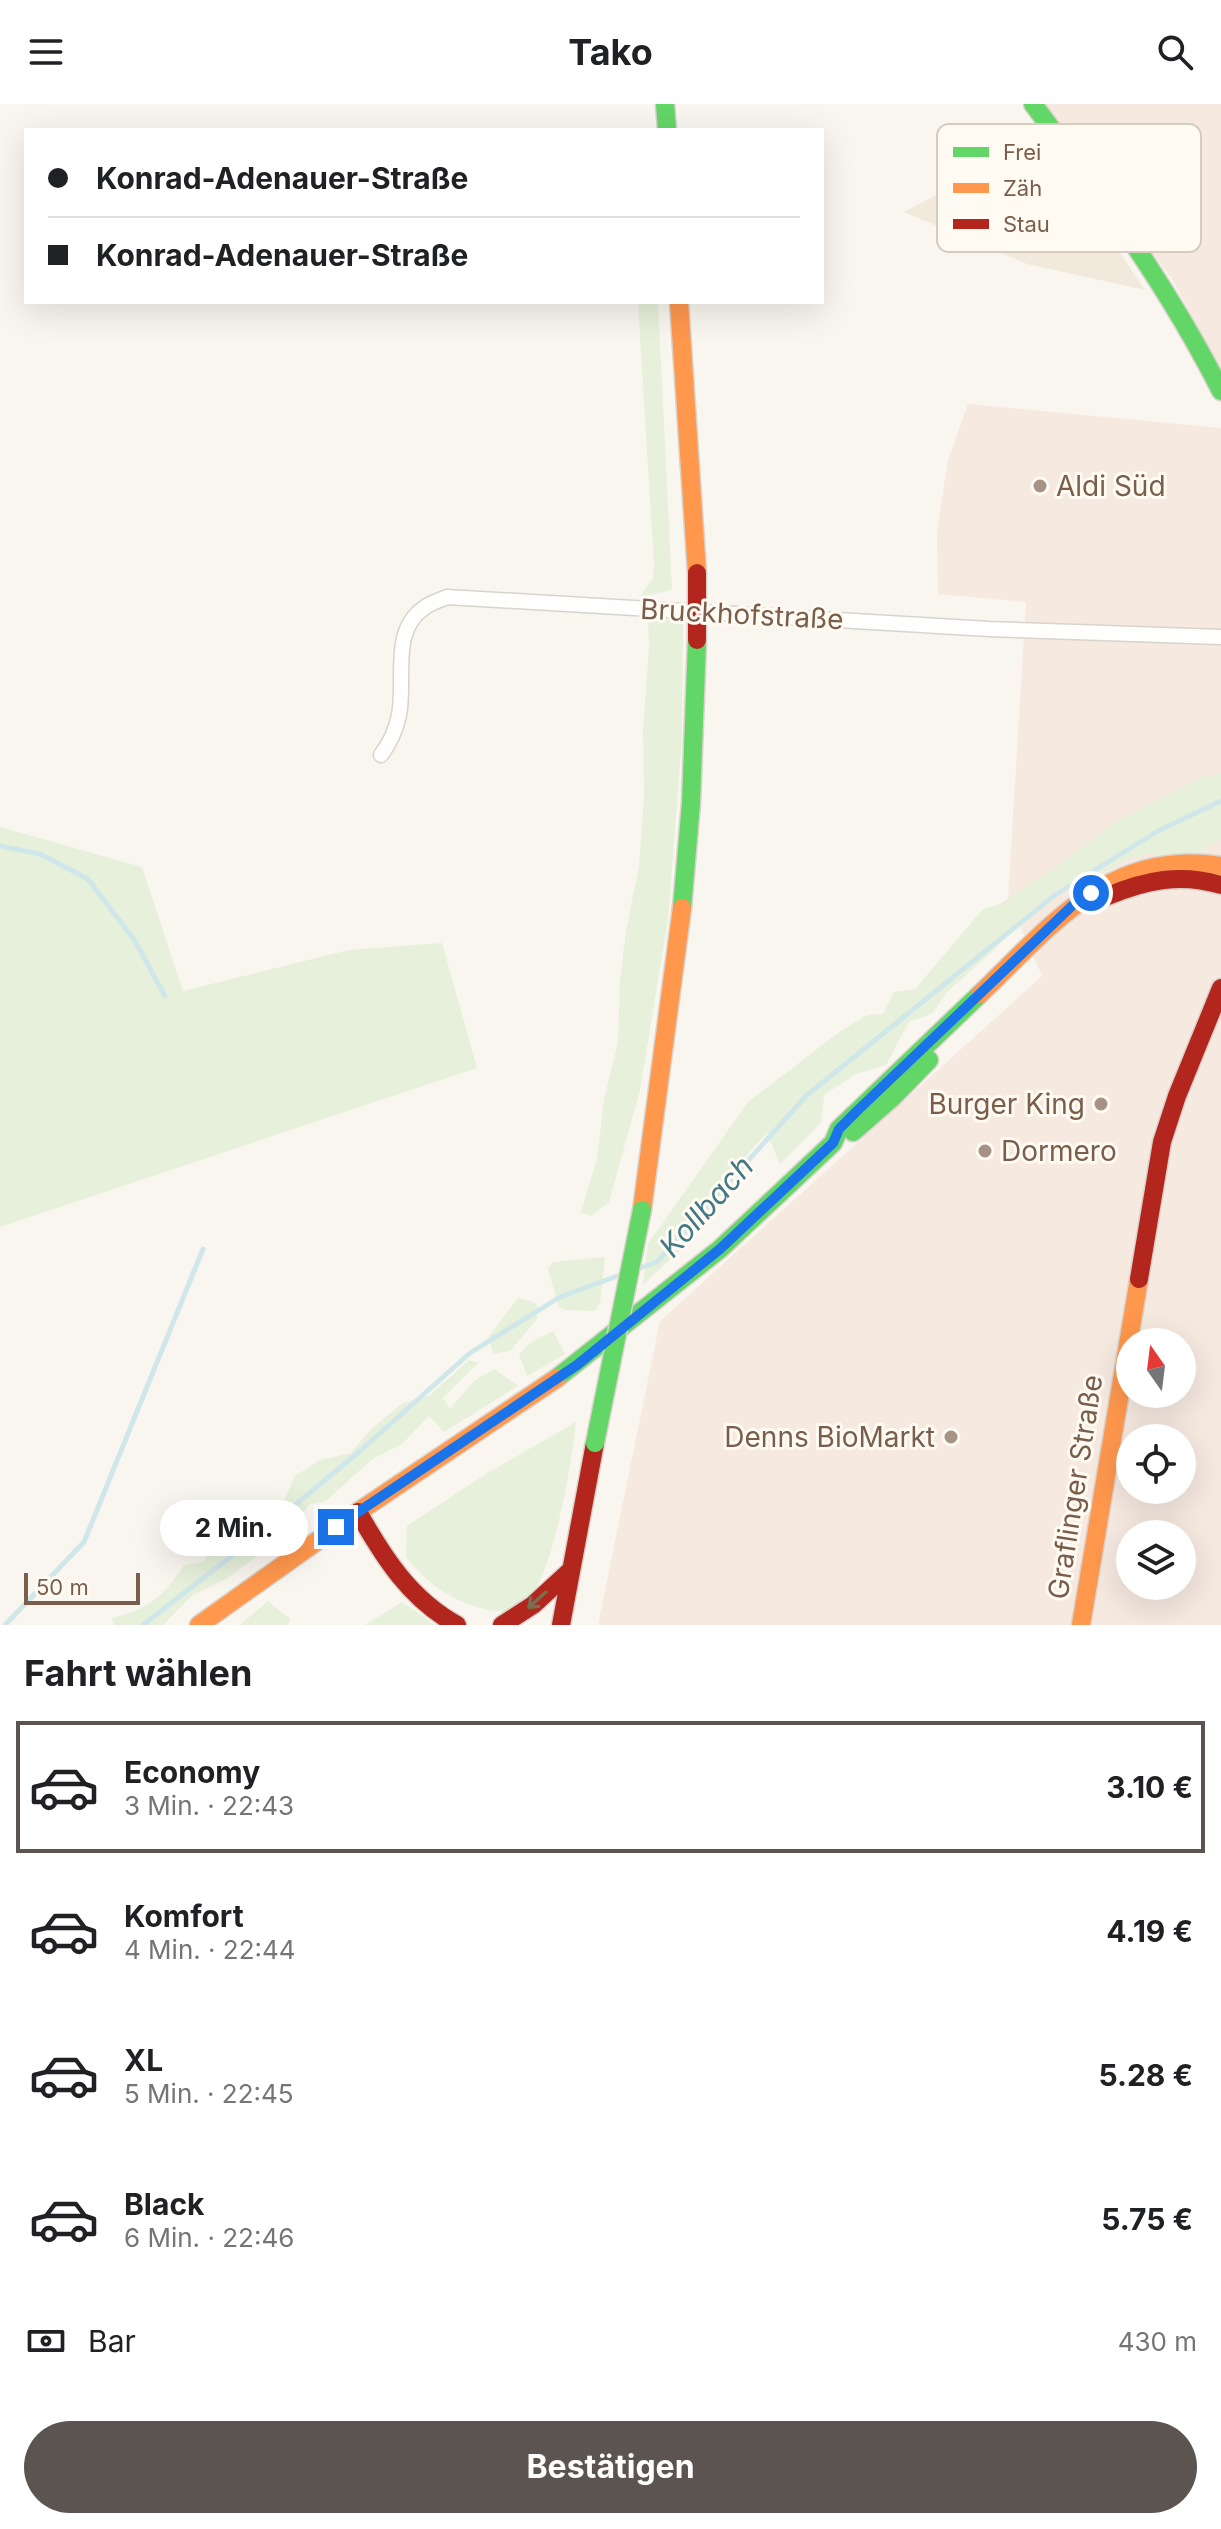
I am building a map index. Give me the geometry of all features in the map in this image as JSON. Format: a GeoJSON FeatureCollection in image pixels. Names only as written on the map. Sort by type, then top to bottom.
{"type":"FeatureCollection","features":[{"type":"Feature","properties":{"kind":"street"},"geometry":{"type":"LineString","coordinates":[[665,104],[667,128]]}},
{"type":"Feature","properties":{"kind":"street"},"geometry":{"type":"LineString","coordinates":[[1033,104],[1048,124]]}},
{"type":"Feature","properties":{"kind":"street"},"geometry":{"type":"LineString","coordinates":[[1140,252],[1168,295],[1221,391]]}},
{"type":"Feature","properties":{"kind":"street"},"geometry":{"type":"LineString","coordinates":[[561,1625],[642,1210],[682,914],[691,803],[697,573],[679,304]]}},
{"type":"Feature","properties":{"kind":"street","name":"Bruckhofstraße"},"geometry":{"type":"LineString","coordinates":[[381,755],[391,741],[399,714],[404,634],[412,619],[424,607],[447,597],[989,629],[1221,637]]}},
{"type":"Feature","properties":{"kind":"street"},"geometry":{"type":"LineString","coordinates":[[833,1143],[839,1129],[858,1110],[1074,904],[1109,881],[1142,869],[1175,862],[1204,862],[1221,866]]}},
{"type":"Feature","properties":{"kind":"street"},"geometry":{"type":"LineString","coordinates":[[199,1625],[358,1512],[577,1365],[720,1249],[833,1143],[846,1138],[893,1097],[1015,974],[1076,918],[1121,890],[1173,876],[1200,878],[1221,885]]}},
{"type":"Feature","properties":{"kind":"street","name":"Graflinger Straße"},"geometry":{"type":"LineString","coordinates":[[1081,1625],[1162,1142],[1177,1096],[1221,988]]}},
{"type":"Feature","properties":{"kind":"street"},"geometry":{"type":"LineString","coordinates":[[358,1512],[393,1571],[415,1598],[457,1625]]}},
{"type":"Feature","properties":{"kind":"street"},"geometry":{"type":"LineString","coordinates":[[502,1625],[533,1605],[570,1571]]}},
{"type":"Feature","properties":{"kind":"shaded area"},"geometry":{"type":"Polygon","coordinates":[[[1040,104],[1221,104],[1221,371],[1172,279],[1152,252],[1201,252],[1201,124],[1055,124],[1040,104]]]}},
{"type":"Feature","properties":{"kind":"shaded area"},"geometry":{"type":"Polygon","coordinates":[[[937,194],[937,226],[904,212],[937,194]]]}},
{"type":"Feature","properties":{"kind":"shaded area"},"geometry":{"type":"Polygon","coordinates":[[[999,252],[1120,252],[1145,290],[1027,264],[999,252]]]}},
{"type":"Feature","properties":{"kind":"shaded area"},"geometry":{"type":"Polygon","coordinates":[[[968,404],[1221,428],[1221,1625],[598,1625],[660,1321],[1042,976],[1008,898],[1026,602],[938,594],[937,532],[948,460],[968,404]]]}},
{"type":"Feature","properties":{"kind":"green space"},"geometry":{"type":"Polygon","coordinates":[[[638,304],[658,304],[672,590],[640,597],[653,578],[638,304]]]}},
{"type":"Feature","properties":{"kind":"green space"},"geometry":{"type":"Polygon","coordinates":[[[648,619],[683,620],[682,740],[668,919],[640,1090],[609,1202],[591,1216],[581,1212],[597,1159],[604,1099],[618,1043],[620,980],[639,866],[644,796],[643,732],[648,619]]]}},
{"type":"Feature","properties":{"kind":"green space"},"geometry":{"type":"Polygon","coordinates":[[[1221,773],[1221,840],[1203,848],[1200,854],[1159,857],[1153,853],[1125,861],[1085,881],[1062,886],[1034,907],[992,952],[946,993],[933,1013],[909,1022],[886,1065],[856,1074],[824,1095],[821,1123],[780,1164],[767,1133],[715,1190],[714,1210],[705,1226],[643,1285],[648,1244],[748,1102],[838,1033],[867,1015],[883,1014],[894,992],[915,989],[983,909],[1000,904],[1116,822],[1197,779],[1221,773]]]}},
{"type":"Feature","properties":{"kind":"green space"},"geometry":{"type":"Polygon","coordinates":[[[0,827],[142,867],[183,991],[349,950],[442,943],[477,1068],[0,1227],[0,827]]]}},
{"type":"Feature","properties":{"kind":"green space"},"geometry":{"type":"Polygon","coordinates":[[[605,1257],[600,1303],[595,1311],[559,1307],[548,1269],[553,1262],[605,1257]]]}},
{"type":"Feature","properties":{"kind":"green space"},"geometry":{"type":"Polygon","coordinates":[[[518,1298],[537,1303],[537,1319],[510,1351],[493,1354],[489,1336],[518,1298]]]}},
{"type":"Feature","properties":{"kind":"green space"},"geometry":{"type":"Polygon","coordinates":[[[553,1331],[565,1354],[527,1376],[519,1354],[530,1343],[553,1331]]]}},
{"type":"Feature","properties":{"kind":"green space"},"geometry":{"type":"Polygon","coordinates":[[[469,1360],[478,1363],[443,1398],[450,1409],[475,1380],[494,1369],[518,1386],[444,1432],[429,1416],[402,1444],[371,1460],[326,1501],[310,1504],[278,1541],[226,1579],[193,1595],[163,1625],[114,1625],[112,1618],[154,1600],[184,1565],[203,1562],[211,1550],[227,1545],[237,1523],[252,1524],[282,1505],[295,1476],[320,1460],[351,1453],[371,1429],[403,1403],[429,1396],[469,1360]]]}},
{"type":"Feature","properties":{"kind":"green space"},"geometry":{"type":"Polygon","coordinates":[[[576,1422],[565,1491],[551,1549],[543,1574],[521,1606],[498,1611],[463,1602],[436,1587],[406,1557],[407,1526],[486,1474],[576,1422]]]}},
{"type":"Feature","properties":{"kind":"green space"},"geometry":{"type":"Polygon","coordinates":[[[268,1601],[290,1619],[288,1625],[240,1625],[268,1601]]]}},
{"type":"Feature","properties":{"kind":"green space"},"geometry":{"type":"Polygon","coordinates":[[[402,1602],[435,1625],[365,1625],[402,1602]]]}},
{"type":"Feature","properties":{"kind":"waterway","name":"Kollbach"},"geometry":{"type":"LineString","coordinates":[[637,1269],[657,1262],[807,1095],[1055,895],[1158,831],[1221,801]]}},
{"type":"Feature","properties":{"kind":"waterway"},"geometry":{"type":"LineString","coordinates":[[0,846],[40,854],[88,879],[135,941],[165,996]]}},
{"type":"Feature","properties":{"kind":"waterway"},"geometry":{"type":"LineString","coordinates":[[5,1625],[84,1542],[203,1249]]}},
{"type":"Feature","properties":{"kind":"waterway","name":"Kollbach"},"geometry":{"type":"LineString","coordinates":[[143,1625],[360,1451],[470,1353],[560,1297],[620,1275]]}},
{"type":"Feature","properties":{"kind":"traffic: fast"},"geometry":{"type":"LineString","coordinates":[[665,104],[667,128]]}},
{"type":"Feature","properties":{"kind":"traffic: fast"},"geometry":{"type":"LineString","coordinates":[[1033,104],[1048,124]]}},
{"type":"Feature","properties":{"kind":"traffic: fast"},"geometry":{"type":"LineString","coordinates":[[1139,252],[1221,391]]}},
{"type":"Feature","properties":{"kind":"traffic: fast"},"geometry":{"type":"LineString","coordinates":[[682,908],[691,803],[697,640]]}},
{"type":"Feature","properties":{"kind":"traffic: fast"},"geometry":{"type":"LineString","coordinates":[[557,1378],[720,1249],[833,1143],[839,1129],[980,994]]}},
{"type":"Feature","properties":{"kind":"traffic: fast"},"geometry":{"type":"LineString","coordinates":[[853,1132],[929,1060]]}},
{"type":"Feature","properties":{"kind":"traffic: fast"},"geometry":{"type":"LineString","coordinates":[[595,1443],[642,1210]]}},
{"type":"Feature","properties":{"kind":"traffic: slow"},"geometry":{"type":"LineString","coordinates":[[679,304],[697,573]]}},
{"type":"Feature","properties":{"kind":"traffic: slow"},"geometry":{"type":"LineString","coordinates":[[980,994],[1058,919],[1115,881],[1147,869],[1182,864],[1221,866]]}},
{"type":"Feature","properties":{"kind":"traffic: slow"},"geometry":{"type":"LineString","coordinates":[[642,1210],[682,908]]}},
{"type":"Feature","properties":{"kind":"traffic: slow"},"geometry":{"type":"LineString","coordinates":[[1081,1625],[1139,1279]]}},
{"type":"Feature","properties":{"kind":"traffic: slow"},"geometry":{"type":"LineString","coordinates":[[199,1625],[358,1512],[557,1378]]}},
{"type":"Feature","properties":{"kind":"traffic: jam"},"geometry":{"type":"LineString","coordinates":[[697,573],[697,640]]}},
{"type":"Feature","properties":{"kind":"traffic: jam"},"geometry":{"type":"LineString","coordinates":[[1108,896],[1164,880],[1192,879],[1221,885]]}},
{"type":"Feature","properties":{"kind":"traffic: jam"},"geometry":{"type":"LineString","coordinates":[[1139,1279],[1162,1142],[1177,1096],[1221,988]]}},
{"type":"Feature","properties":{"kind":"traffic: jam"},"geometry":{"type":"LineString","coordinates":[[561,1625],[595,1443]]}},
{"type":"Feature","properties":{"kind":"traffic: jam"},"geometry":{"type":"LineString","coordinates":[[358,1512],[412,1590],[440,1615],[457,1625]]}},
{"type":"Feature","properties":{"kind":"traffic: jam"},"geometry":{"type":"LineString","coordinates":[[502,1625],[533,1605],[570,1571]]}},
{"type":"Feature","properties":{"kind":"place","name":"Aldi Süd"},"geometry":{"type":"Point","coordinates":[1040,486]}},
{"type":"Feature","properties":{"kind":"place","name":"Burger King"},"geometry":{"type":"Point","coordinates":[1101,1104]}},
{"type":"Feature","properties":{"kind":"place","name":"Dormero"},"geometry":{"type":"Point","coordinates":[985,1151]}},
{"type":"Feature","properties":{"kind":"place","name":"Denns BioMarkt"},"geometry":{"type":"Point","coordinates":[951,1437]}},
{"type":"Feature","properties":{"kind":"route"},"geometry":{"type":"LineString","coordinates":[[336,1527],[577,1365],[720,1249],[833,1143],[839,1129],[858,1110],[1074,904],[1091,893]]}}]}
